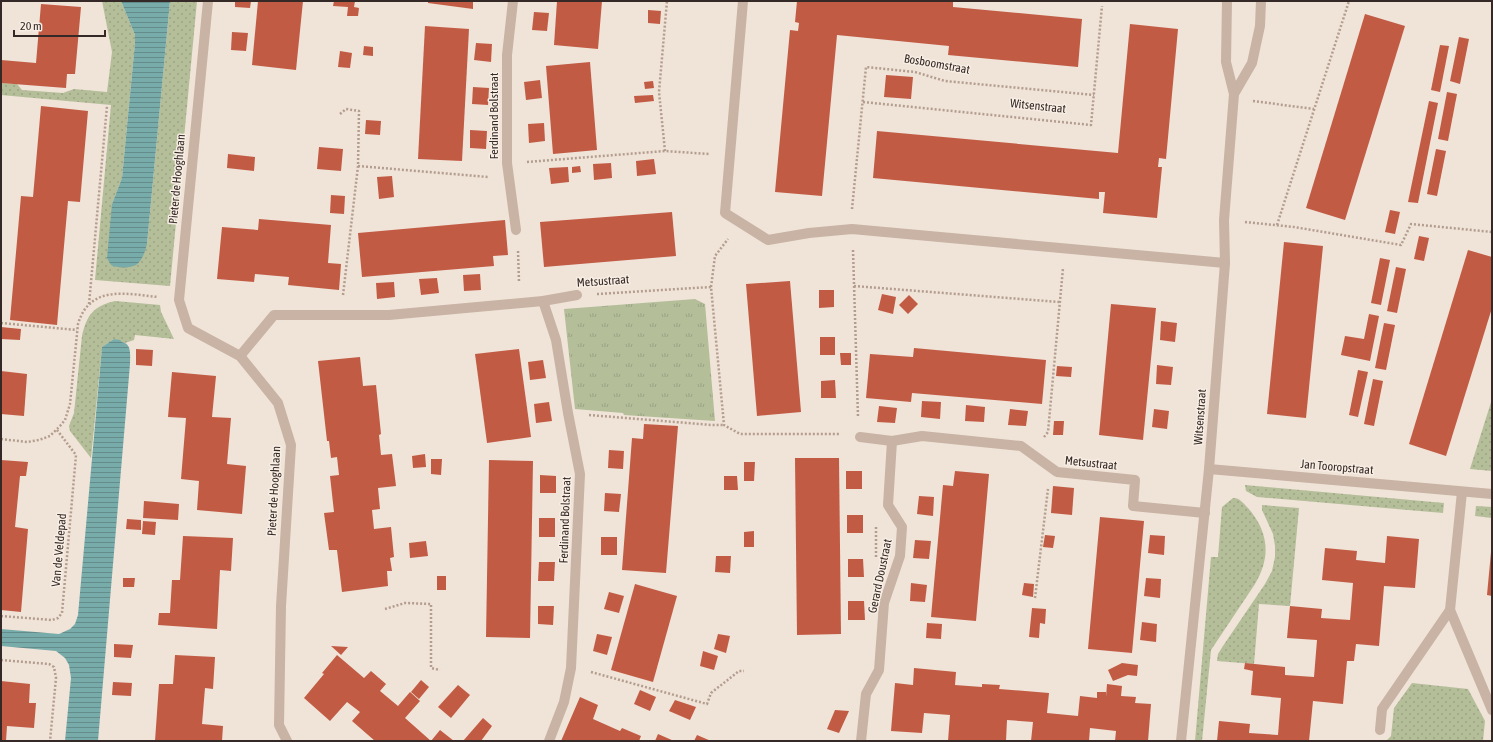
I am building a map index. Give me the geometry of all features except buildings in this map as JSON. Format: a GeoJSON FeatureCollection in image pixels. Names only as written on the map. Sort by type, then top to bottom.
{"type":"FeatureCollection","features":[{"type":"Feature","properties":{"kind":"street","name":"Pieter de Hooghlaan"},"geometry":{"type":"LineString","coordinates":[[208,1],[179,300],[188,328],[240,356],[278,403],[291,445],[281,606],[279,717],[279,725],[287,741]]}},
{"type":"Feature","properties":{"kind":"street","name":"Ferdinand Bolstraat"},"geometry":{"type":"LineString","coordinates":[[513,1],[507,55],[507,163],[516,230]]}},
{"type":"Feature","properties":{"kind":"street"},"geometry":{"type":"LineString","coordinates":[[744,1],[725,213],[768,240],[809,233],[852,229],[1225,263]]}},
{"type":"Feature","properties":{"kind":"street","name":"Witsenstraat"},"geometry":{"type":"LineString","coordinates":[[1181,741],[1205,513],[1225,263],[1224,220],[1234,97],[1226,62],[1227,1]]}},
{"type":"Feature","properties":{"kind":"street","name":"Witsenstraat"},"geometry":{"type":"LineString","coordinates":[[1234,97],[1252,63],[1260,26],[1261,1]]}},
{"type":"Feature","properties":{"kind":"street","name":"Metsustraat"},"geometry":{"type":"LineString","coordinates":[[240,356],[274,315],[389,315],[543,301],[577,295]]}},
{"type":"Feature","properties":{"kind":"street","name":"Ferdinand Bolstraat"},"geometry":{"type":"LineString","coordinates":[[543,301],[556,340],[580,474],[571,668],[564,702],[549,741]]}},
{"type":"Feature","properties":{"kind":"street","name":"Metsustraat"},"geometry":{"type":"LineString","coordinates":[[860,437],[892,441],[922,436],[1021,446],[1057,472],[1135,480],[1133,506],[1205,513]]}},
{"type":"Feature","properties":{"kind":"street","name":"Gerard Doustraat"},"geometry":{"type":"LineString","coordinates":[[860,741],[866,694],[879,670],[884,603],[900,556],[902,527],[888,505],[892,441]]}},
{"type":"Feature","properties":{"kind":"street","name":"Jan Tooropstraat"},"geometry":{"type":"LineString","coordinates":[[1209,469],[1492,494]]}},
{"type":"Feature","properties":{"kind":"street"},"geometry":{"type":"LineString","coordinates":[[1462,492],[1450,610],[1492,710]]}},
{"type":"Feature","properties":{"kind":"street"},"geometry":{"type":"LineString","coordinates":[[1380,730],[1382,709],[1450,610]]}},
{"type":"Feature","properties":{"kind":"path"},"geometry":{"type":"LineString","coordinates":[[665,151],[659,92],[667,1]]}},
{"type":"Feature","properties":{"kind":"path"},"geometry":{"type":"LineString","coordinates":[[1277,225],[1349,1]]}},
{"type":"Feature","properties":{"kind":"path","name":"Witsenstraat"},"geometry":{"type":"LineString","coordinates":[[863,102],[1091,125],[1102,6]]}},
{"type":"Feature","properties":{"kind":"path","name":"Bosboomstraat"},"geometry":{"type":"LineString","coordinates":[[852,229],[852,200],[866,67],[915,72],[945,81],[1094,96]]}},
{"type":"Feature","properties":{"kind":"path"},"geometry":{"type":"LineString","coordinates":[[1234,97],[1314,109]]}},
{"type":"Feature","properties":{"kind":"path"},"geometry":{"type":"LineString","coordinates":[[89,304],[107,106]]}},
{"type":"Feature","properties":{"kind":"path"},"geometry":{"type":"LineString","coordinates":[[340,114],[346,109],[359,111],[358,166],[341,315]]}},
{"type":"Feature","properties":{"kind":"path"},"geometry":{"type":"LineString","coordinates":[[507,163],[665,151],[730,155]]}},
{"type":"Feature","properties":{"kind":"path"},"geometry":{"type":"LineString","coordinates":[[358,166],[509,179]]}},
{"type":"Feature","properties":{"kind":"path"},"geometry":{"type":"LineString","coordinates":[[1224,220],[1294,227],[1401,245],[1411,224],[1492,232]]}},
{"type":"Feature","properties":{"kind":"path"},"geometry":{"type":"LineString","coordinates":[[724,425],[711,287],[715,256],[741,223]]}},
{"type":"Feature","properties":{"kind":"path"},"geometry":{"type":"LineString","coordinates":[[568,413],[724,425],[740,434],[835,434],[860,437],[852,229]]}},
{"type":"Feature","properties":{"kind":"path"},"geometry":{"type":"LineString","coordinates":[[516,230],[521,303]]}},
{"type":"Feature","properties":{"kind":"path"},"geometry":{"type":"LineString","coordinates":[[1030,453],[1048,432],[1064,248]]}},
{"type":"Feature","properties":{"kind":"path"},"geometry":{"type":"LineString","coordinates":[[854,286],[1059,302]]}},
{"type":"Feature","properties":{"kind":"path","name":"Metsustraat"},"geometry":{"type":"LineString","coordinates":[[577,295],[711,287]]}},
{"type":"Feature","properties":{"kind":"path"},"geometry":{"type":"LineString","coordinates":[[1,439],[33,442],[45,439],[57,430],[65,420],[70,404],[77,330],[80,318],[89,304],[97,298],[114,293],[179,300]]}},
{"type":"Feature","properties":{"kind":"path"},"geometry":{"type":"LineString","coordinates":[[1,323],[77,330]]}},
{"type":"Feature","properties":{"kind":"path","name":"Van de Veldepad"},"geometry":{"type":"LineString","coordinates":[[1,616],[52,620],[58,618],[62,613],[76,455],[57,430]]}},
{"type":"Feature","properties":{"kind":"path"},"geometry":{"type":"LineString","coordinates":[[1035,598],[1050,467]]}},
{"type":"Feature","properties":{"kind":"path"},"geometry":{"type":"LineString","coordinates":[[385,609],[405,603],[431,604],[431,668],[440,670]]}},
{"type":"Feature","properties":{"kind":"path"},"geometry":{"type":"LineString","coordinates":[[1,660],[46,664],[54,667],[56,678],[50,741]]}},
{"type":"Feature","properties":{"kind":"path"},"geometry":{"type":"LineString","coordinates":[[571,668],[584,670],[707,704],[711,693],[739,671],[744,671]]}},
{"type":"Feature","properties":{"kind":"green space"},"geometry":{"type":"Polygon","coordinates":[[[102,1],[121,1],[135,35],[122,178],[112,204],[147,244],[170,1],[197,1],[170,286],[95,280],[111,105],[1,95],[1,83],[17,84],[22,90],[63,93],[74,89],[107,92],[112,52],[102,1]]]}},
{"type":"Feature","properties":{"kind":"green space"},"geometry":{"type":"Polygon","coordinates":[[[695,299],[705,304],[715,421],[624,415],[623,413],[575,409],[564,309],[695,299]]]}},
{"type":"Feature","properties":{"kind":"green space"},"geometry":{"type":"Polygon","coordinates":[[[115,301],[160,305],[161,312],[174,339],[135,335],[134,340],[125,343],[114,339],[102,347],[91,458],[70,431],[69,426],[74,413],[82,336],[86,322],[92,312],[102,305],[115,301]]]}},
{"type":"Feature","properties":{"kind":"green space"},"geometry":{"type":"Polygon","coordinates":[[[1492,399],[1492,471],[1470,469],[1492,399]]]}},
{"type":"Feature","properties":{"kind":"green space"},"geometry":{"type":"Polygon","coordinates":[[[1245,485],[1444,503],[1443,513],[1257,497],[1246,491],[1245,485]]]}},
{"type":"Feature","properties":{"kind":"green space"},"geometry":{"type":"Polygon","coordinates":[[[1233,498],[1241,501],[1248,508],[1260,526],[1264,535],[1264,564],[1255,584],[1211,650],[1202,741],[1195,741],[1211,557],[1218,557],[1222,507],[1233,498]]]}},
{"type":"Feature","properties":{"kind":"green space"},"geometry":{"type":"Polygon","coordinates":[[[1262,505],[1299,508],[1290,606],[1259,604],[1254,664],[1217,661],[1218,654],[1265,584],[1272,571],[1275,557],[1275,546],[1273,534],[1262,510],[1262,505]]]}},
{"type":"Feature","properties":{"kind":"green space"},"geometry":{"type":"Polygon","coordinates":[[[1476,506],[1492,507],[1492,518],[1475,516],[1476,506]]]}},
{"type":"Feature","properties":{"kind":"green space"},"geometry":{"type":"Polygon","coordinates":[[[1412,683],[1468,689],[1485,721],[1483,741],[1386,741],[1391,736],[1394,708],[1412,683]]]}},
{"type":"Feature","properties":{"kind":"water"},"geometry":{"type":"Polygon","coordinates":[[[121,1],[170,1],[147,244],[140,261],[134,266],[125,267],[118,267],[110,264],[107,258],[112,204],[122,178],[135,43],[135,35],[121,1]]]}},
{"type":"Feature","properties":{"kind":"water"},"geometry":{"type":"Polygon","coordinates":[[[114,339],[120,340],[129,347],[130,364],[98,741],[65,741],[71,678],[69,665],[65,658],[56,651],[1,646],[1,629],[59,634],[70,629],[75,624],[78,615],[102,347],[114,339]]]}}]}
